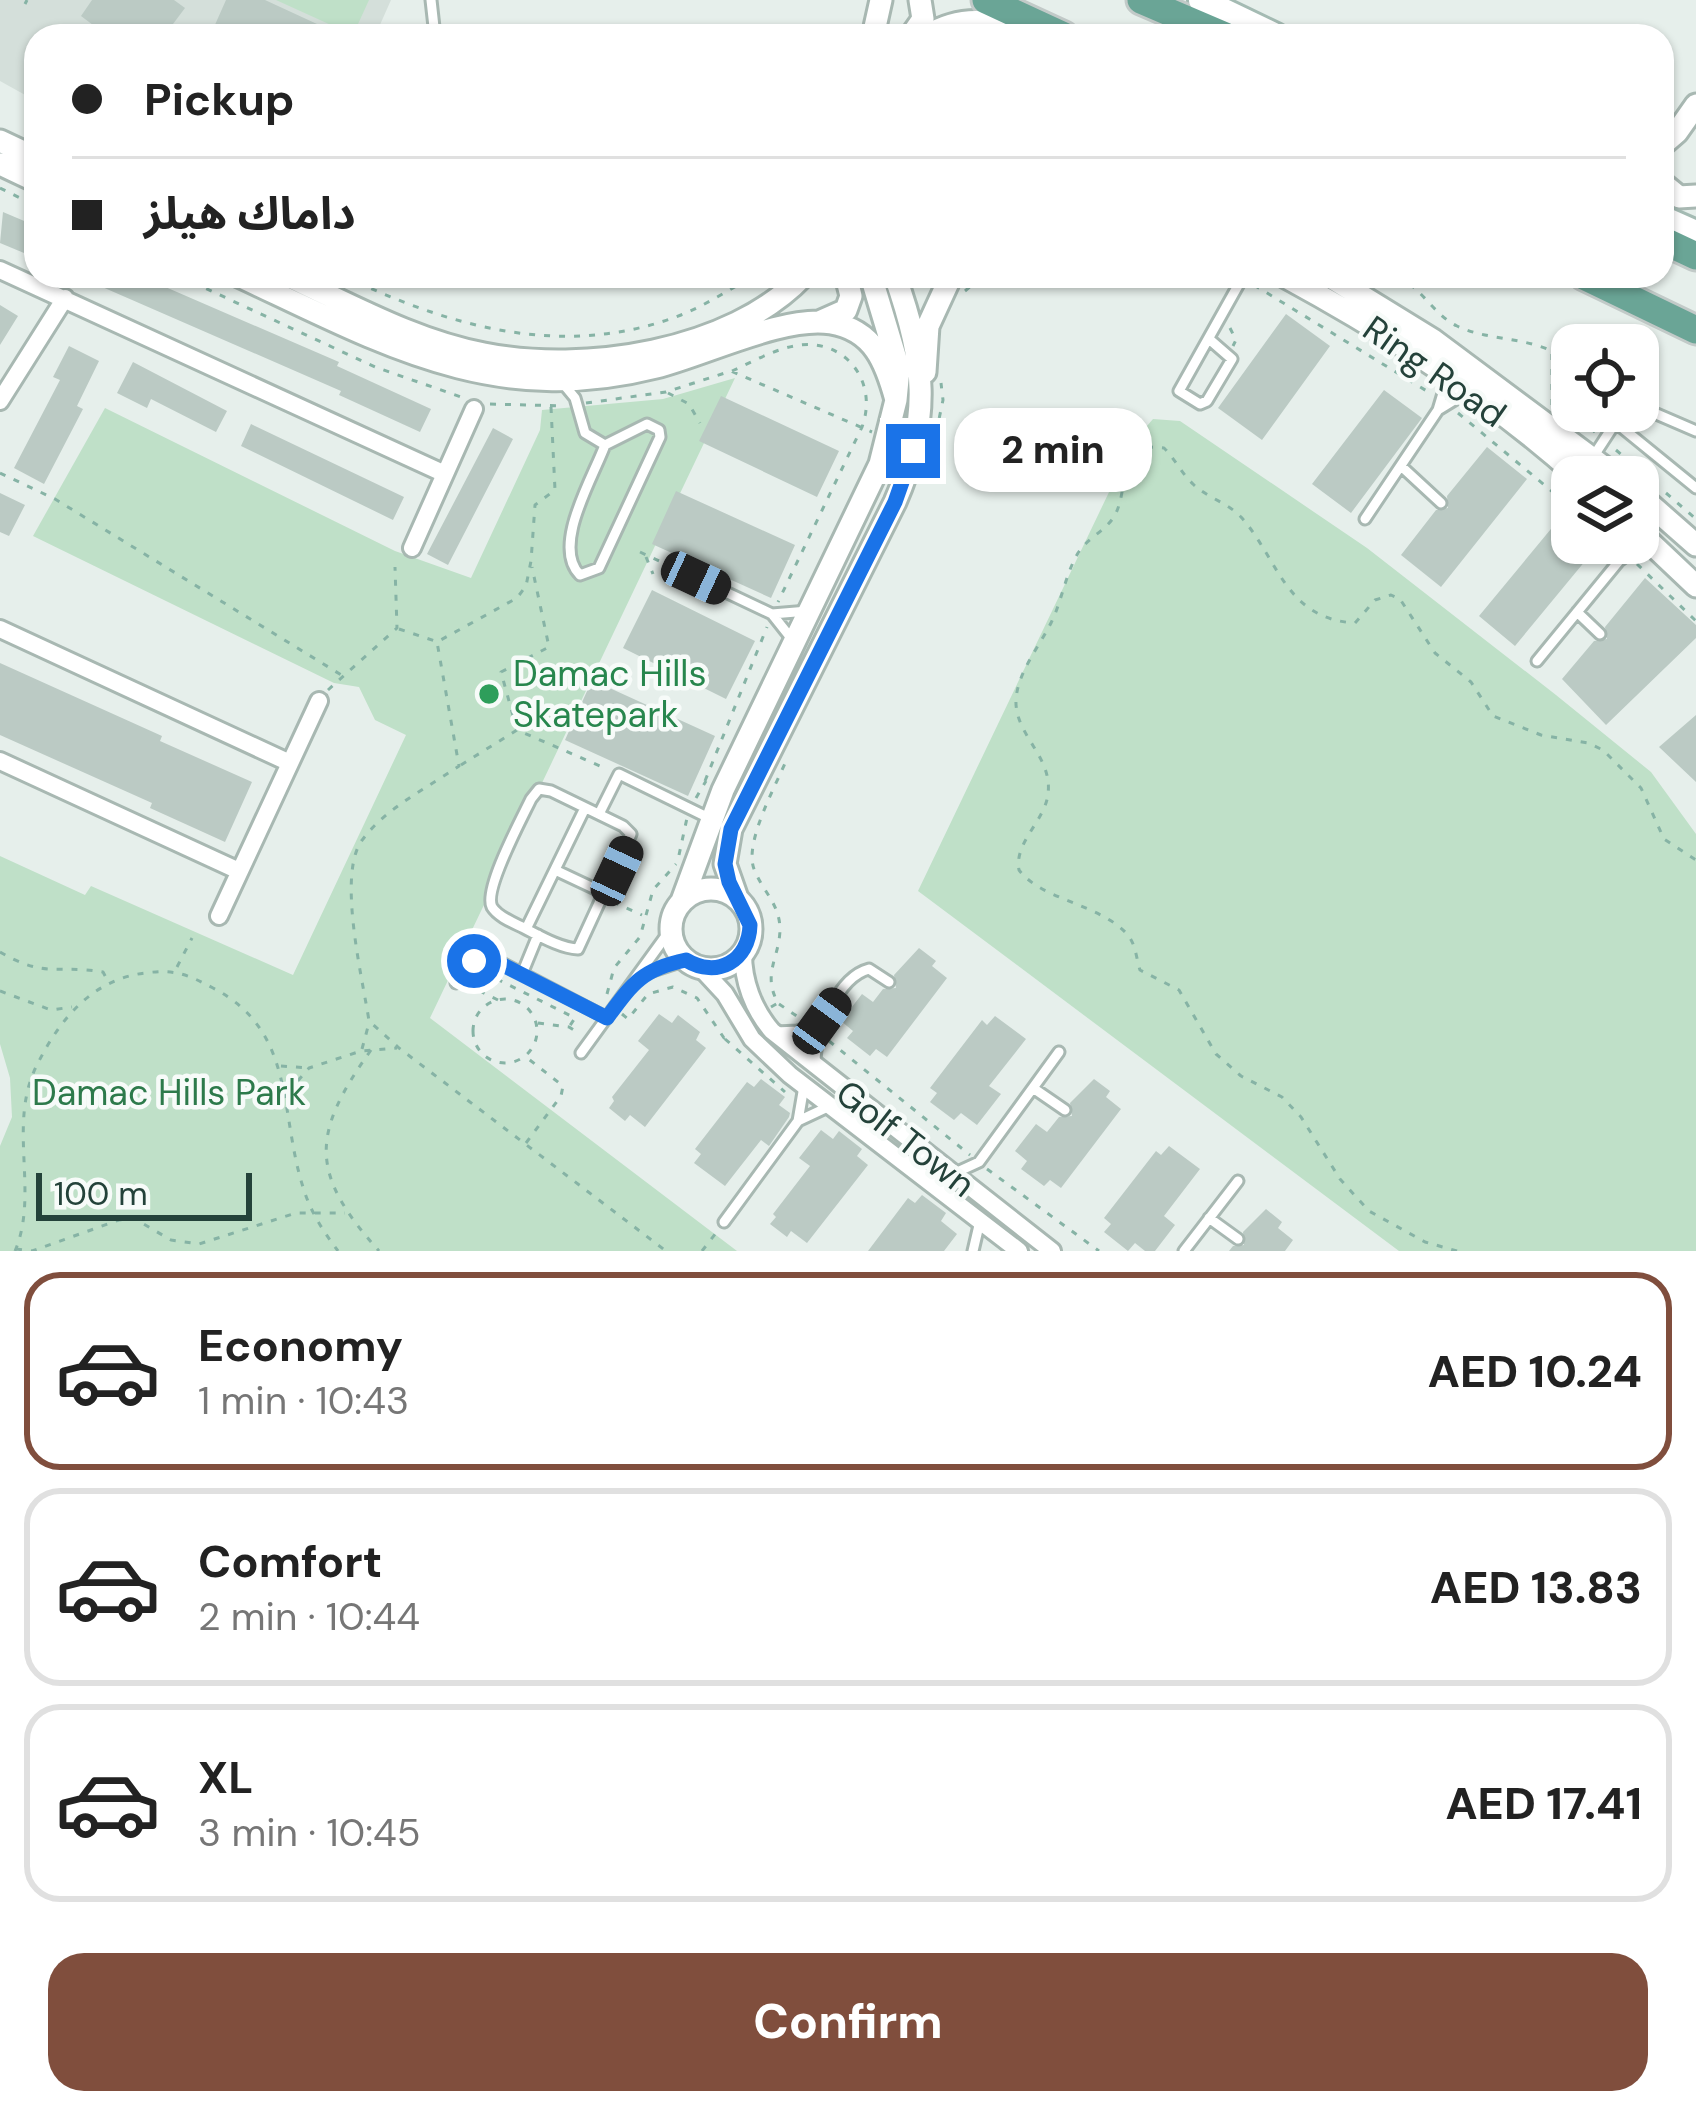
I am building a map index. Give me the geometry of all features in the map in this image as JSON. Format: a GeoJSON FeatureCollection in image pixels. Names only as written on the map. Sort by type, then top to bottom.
{"type":"FeatureCollection","features":[{"type":"Feature","properties":{"kind":"main road"},"geometry":{"type":"LineString","coordinates":[[986,0],[1038,24]]}},
{"type":"Feature","properties":{"kind":"main road"},"geometry":{"type":"LineString","coordinates":[[1141,0],[1197,24]]}},
{"type":"Feature","properties":{"kind":"main road"},"geometry":{"type":"LineString","coordinates":[[1201,0],[1251,24]]}},
{"type":"Feature","properties":{"kind":"main road"},"geometry":{"type":"LineString","coordinates":[[1609,288],[1696,330]]}},
{"type":"Feature","properties":{"kind":"street"},"geometry":{"type":"LineString","coordinates":[[953,24],[975,20],[1002,24]]}},
{"type":"Feature","properties":{"kind":"street"},"geometry":{"type":"LineString","coordinates":[[1674,135],[1696,105]]}},
{"type":"Feature","properties":{"kind":"street"},"geometry":{"type":"LineString","coordinates":[[41,288],[446,474]]}},
{"type":"Feature","properties":{"kind":"street"},"geometry":{"type":"LineString","coordinates":[[265,288],[399,350],[442,365],[571,395],[591,379],[648,369],[798,323],[819,322],[856,329],[870,341],[882,356],[896,400]]}},
{"type":"Feature","properties":{"kind":"street"},"geometry":{"type":"LineString","coordinates":[[315,288],[441,343],[507,358],[575,361],[666,349],[722,330],[760,311],[788,288]]}},
{"type":"Feature","properties":{"kind":"street"},"geometry":{"type":"LineString","coordinates":[[819,322],[846,310],[849,288]]}},
{"type":"Feature","properties":{"kind":"street"},"geometry":{"type":"LineString","coordinates":[[875,288],[894,344],[896,400],[867,494],[794,645],[701,813],[691,885],[670,929],[677,952],[693,964],[724,967],[742,953],[750,925],[725,864],[731,829],[906,477],[921,418],[928,326],[943,288]]}},
{"type":"Feature","properties":{"kind":"street"},"geometry":{"type":"LineString","coordinates":[[899,288],[923,385]]}},
{"type":"Feature","properties":{"kind":"street","name":"Ring Road"},"geometry":{"type":"LineString","coordinates":[[1306,288],[1443,373],[1552,456]]}},
{"type":"Feature","properties":{"kind":"street","name":"Ring Road"},"geometry":{"type":"LineString","coordinates":[[1348,288],[1433,340],[1589,456]]}},
{"type":"Feature","properties":{"kind":"street"},"geometry":{"type":"LineString","coordinates":[[0,400],[64,298]]}},
{"type":"Feature","properties":{"kind":"street"},"geometry":{"type":"LineString","coordinates":[[412,548],[475,404]]}},
{"type":"Feature","properties":{"kind":"street"},"geometry":{"type":"LineString","coordinates":[[1659,510],[1694,538]]}},
{"type":"Feature","properties":{"kind":"street"},"geometry":{"type":"LineString","coordinates":[[1659,551],[1696,586]]}},
{"type":"Feature","properties":{"kind":"street"},"geometry":{"type":"LineString","coordinates":[[0,629],[290,763]]}},
{"type":"Feature","properties":{"kind":"street"},"geometry":{"type":"LineString","coordinates":[[218,916],[319,701]]}},
{"type":"Feature","properties":{"kind":"street"},"geometry":{"type":"LineString","coordinates":[[0,761],[239,871]]}},
{"type":"Feature","properties":{"kind":"street"},"geometry":{"type":"LineString","coordinates":[[682,902],[709,889],[737,898]]}},
{"type":"Feature","properties":{"kind":"street","name":"Golf Town"},"geometry":{"type":"LineString","coordinates":[[742,953],[747,984],[772,1031],[1052,1251]]}},
{"type":"Feature","properties":{"kind":"street","name":"Golf Town"},"geometry":{"type":"LineString","coordinates":[[693,964],[725,994],[762,1050],[1019,1251]]}},
{"type":"Feature","properties":{"kind":"lane"},"geometry":{"type":"LineString","coordinates":[[1209,339],[1232,359],[1204,404],[1196,404],[1179,391],[1237,288]]}},
{"type":"Feature","properties":{"kind":"lane"},"geometry":{"type":"LineString","coordinates":[[1227,367],[1240,377]]}},
{"type":"Feature","properties":{"kind":"lane"},"geometry":{"type":"LineString","coordinates":[[1191,371],[1216,386]]}},
{"type":"Feature","properties":{"kind":"lane"},"geometry":{"type":"LineString","coordinates":[[1442,405],[1443,373]]}},
{"type":"Feature","properties":{"kind":"lane"},"geometry":{"type":"LineString","coordinates":[[1365,519],[1442,405],[1469,391]]}},
{"type":"Feature","properties":{"kind":"lane"},"geometry":{"type":"LineString","coordinates":[[571,395],[585,433],[605,445]]}},
{"type":"Feature","properties":{"kind":"lane"},"geometry":{"type":"LineString","coordinates":[[1659,415],[1696,431]]}},
{"type":"Feature","properties":{"kind":"lane"},"geometry":{"type":"LineString","coordinates":[[646,424],[659,430],[661,437],[599,568],[580,574],[572,566],[569,538],[605,445],[646,424]]}},
{"type":"Feature","properties":{"kind":"lane"},"geometry":{"type":"LineString","coordinates":[[1627,432],[1696,488]]}},
{"type":"Feature","properties":{"kind":"lane"},"geometry":{"type":"LineString","coordinates":[[1401,466],[1441,503]]}},
{"type":"Feature","properties":{"kind":"lane"},"geometry":{"type":"LineString","coordinates":[[1538,661],[1614,564]]}},
{"type":"Feature","properties":{"kind":"lane"},"geometry":{"type":"LineString","coordinates":[[696,578],[772,614],[794,645]]}},
{"type":"Feature","properties":{"kind":"lane"},"geometry":{"type":"LineString","coordinates":[[772,614],[811,610]]}},
{"type":"Feature","properties":{"kind":"lane"},"geometry":{"type":"LineString","coordinates":[[1577,612],[1600,634]]}},
{"type":"Feature","properties":{"kind":"lane"},"geometry":{"type":"LineString","coordinates":[[599,814],[619,775],[701,813]]}},
{"type":"Feature","properties":{"kind":"lane"},"geometry":{"type":"LineString","coordinates":[[545,788],[599,814],[631,834],[578,949],[496,912],[489,895],[534,793],[545,788]]}},
{"type":"Feature","properties":{"kind":"lane"},"geometry":{"type":"LineString","coordinates":[[526,929],[586,808]]}},
{"type":"Feature","properties":{"kind":"lane"},"geometry":{"type":"LineString","coordinates":[[555,871],[605,896]]}},
{"type":"Feature","properties":{"kind":"lane"},"geometry":{"type":"LineString","coordinates":[[581,1053],[670,929]]}},
{"type":"Feature","properties":{"kind":"lane"},"geometry":{"type":"LineString","coordinates":[[522,974],[538,934]]}},
{"type":"Feature","properties":{"kind":"lane"},"geometry":{"type":"LineString","coordinates":[[456,983],[465,958],[475,951],[610,1013]]}},
{"type":"Feature","properties":{"kind":"lane"},"geometry":{"type":"LineString","coordinates":[[638,976],[693,964]]}},
{"type":"Feature","properties":{"kind":"lane"},"geometry":{"type":"LineString","coordinates":[[815,1067],[817,1026],[860,971],[873,970],[889,982]]}},
{"type":"Feature","properties":{"kind":"lane"},"geometry":{"type":"LineString","coordinates":[[772,1031],[817,1026]]}},
{"type":"Feature","properties":{"kind":"lane"},"geometry":{"type":"LineString","coordinates":[[952,1174],[979,1162],[1059,1052]]}},
{"type":"Feature","properties":{"kind":"lane"},"geometry":{"type":"LineString","coordinates":[[724,1222],[798,1121],[804,1086]]}},
{"type":"Feature","properties":{"kind":"lane"},"geometry":{"type":"LineString","coordinates":[[1034,1088],[1065,1110]]}},
{"type":"Feature","properties":{"kind":"lane"},"geometry":{"type":"LineString","coordinates":[[798,1121],[830,1106]]}},
{"type":"Feature","properties":{"kind":"lane"},"geometry":{"type":"LineString","coordinates":[[979,1162],[979,1195]]}},
{"type":"Feature","properties":{"kind":"lane"},"geometry":{"type":"LineString","coordinates":[[1184,1251],[1238,1181]]}},
{"type":"Feature","properties":{"kind":"lane"},"geometry":{"type":"LineString","coordinates":[[1209,1218],[1238,1239]]}},
{"type":"Feature","properties":{"kind":"lane"},"geometry":{"type":"LineString","coordinates":[[973,1251],[980,1221]]}},
{"type":"Feature","properties":{"kind":"lane"},"geometry":{"type":"LineString","coordinates":[[973,1251],[1000,1237]]}},
{"type":"Feature","properties":{"kind":"path"},"geometry":{"type":"LineString","coordinates":[[205,288],[375,367],[475,404],[551,406],[571,395],[666,392],[795,346],[836,351],[854,364],[865,383],[868,403],[862,427],[772,614],[701,813],[677,863],[652,890],[640,937],[609,977],[606,1002],[610,1013],[628,1019],[648,994],[673,987],[697,998],[724,1038],[743,1025]]}},
{"type":"Feature","properties":{"kind":"path"},"geometry":{"type":"LineString","coordinates":[[369,288],[463,324],[550,338],[612,332],[681,315],[732,288]]}},
{"type":"Feature","properties":{"kind":"path"},"geometry":{"type":"LineString","coordinates":[[1250,292],[1252,288]]}},
{"type":"Feature","properties":{"kind":"path"},"geometry":{"type":"LineString","coordinates":[[1259,288],[1442,405],[1551,491]]}},
{"type":"Feature","properties":{"kind":"path"},"geometry":{"type":"LineString","coordinates":[[1417,288],[1455,326],[1551,351]]}},
{"type":"Feature","properties":{"kind":"path"},"geometry":{"type":"LineString","coordinates":[[1229,353],[1236,340],[1232,322]]}},
{"type":"Feature","properties":{"kind":"path"},"geometry":{"type":"LineString","coordinates":[[731,371],[885,438]]}},
{"type":"Feature","properties":{"kind":"path"},"geometry":{"type":"LineString","coordinates":[[666,392],[689,404],[700,423]]}},
{"type":"Feature","properties":{"kind":"path"},"geometry":{"type":"LineString","coordinates":[[397,628],[437,642],[517,598],[526,586],[535,505],[555,490],[551,406]]}},
{"type":"Feature","properties":{"kind":"path"},"geometry":{"type":"LineString","coordinates":[[1457,1251],[1425,1242],[1370,1211],[1340,1179],[1292,1107],[1241,1076],[1216,1054],[1179,990],[1140,970],[1124,931],[1026,879],[1019,870],[1022,847],[1038,824],[1049,782],[1042,758],[1019,723],[1016,694],[1053,620],[1078,553],[1118,509],[1130,459],[1151,447],[1163,448],[1192,484],[1237,513],[1282,581],[1320,613],[1355,623],[1376,600],[1391,595],[1400,599],[1436,653],[1472,682],[1492,716],[1541,735],[1603,750],[1641,788],[1664,838],[1696,860]]}},
{"type":"Feature","properties":{"kind":"path"},"geometry":{"type":"LineString","coordinates":[[0,473],[55,500],[343,676]]}},
{"type":"Feature","properties":{"kind":"path"},"geometry":{"type":"LineString","coordinates":[[652,574],[643,554],[696,578]]}},
{"type":"Feature","properties":{"kind":"path"},"geometry":{"type":"LineString","coordinates":[[674,554],[677,570]]}},
{"type":"Feature","properties":{"kind":"path"},"geometry":{"type":"LineString","coordinates":[[517,730],[501,672],[549,647],[531,561]]}},
{"type":"Feature","properties":{"kind":"path"},"geometry":{"type":"LineString","coordinates":[[1635,564],[1696,621]]}},
{"type":"Feature","properties":{"kind":"path"},"geometry":{"type":"LineString","coordinates":[[394,567],[397,628]]}},
{"type":"Feature","properties":{"kind":"path"},"geometry":{"type":"LineString","coordinates":[[319,701],[397,628]]}},
{"type":"Feature","properties":{"kind":"path"},"geometry":{"type":"LineString","coordinates":[[437,642],[459,766]]}},
{"type":"Feature","properties":{"kind":"path"},"geometry":{"type":"LineString","coordinates":[[362,1051],[369,1022],[351,891],[359,842],[385,817],[517,730]]}},
{"type":"Feature","properties":{"kind":"path"},"geometry":{"type":"LineString","coordinates":[[517,730],[619,775]]}},
{"type":"Feature","properties":{"kind":"path"},"geometry":{"type":"LineString","coordinates":[[765,810],[751,858],[778,912],[778,943],[769,979],[778,1003],[817,1026],[979,1162],[1099,1251]]}},
{"type":"Feature","properties":{"kind":"path"},"geometry":{"type":"LineString","coordinates":[[605,896],[644,915]]}},
{"type":"Feature","properties":{"kind":"path"},"geometry":{"type":"LineString","coordinates":[[177,969],[192,938]]}},
{"type":"Feature","properties":{"kind":"path"},"geometry":{"type":"LineString","coordinates":[[0,952],[51,973],[76,968],[103,972],[110,984]]}},
{"type":"Feature","properties":{"kind":"path"},"geometry":{"type":"LineString","coordinates":[[338,1251],[313,1211],[302,1185],[279,1066],[264,1033],[238,1000],[177,969],[130,974],[85,996],[36,1065],[27,1093],[21,1144],[25,1211],[15,1250],[32,1251],[119,1220],[135,1219],[171,1240],[200,1244],[313,1211],[345,1213]]}},
{"type":"Feature","properties":{"kind":"path"},"geometry":{"type":"LineString","coordinates":[[498,1000],[484,1008],[475,1022],[476,1046],[494,1062],[525,1057],[537,1037],[536,1022],[522,1004],[482,992],[489,975],[574,1018],[569,1027]]}},
{"type":"Feature","properties":{"kind":"path"},"geometry":{"type":"LineString","coordinates":[[0,991],[51,1010],[74,1007]]}},
{"type":"Feature","properties":{"kind":"path"},"geometry":{"type":"LineString","coordinates":[[760,1015],[778,1003]]}},
{"type":"Feature","properties":{"kind":"path"},"geometry":{"type":"LineString","coordinates":[[369,1022],[666,1251]]}},
{"type":"Feature","properties":{"kind":"path"},"geometry":{"type":"LineString","coordinates":[[536,1022],[569,1027],[591,1040]]}},
{"type":"Feature","properties":{"kind":"path"},"geometry":{"type":"LineString","coordinates":[[279,1066],[309,1068],[362,1051],[399,1048]]}},
{"type":"Feature","properties":{"kind":"path"},"geometry":{"type":"LineString","coordinates":[[371,1050],[347,1083],[327,1125],[326,1153],[331,1183],[345,1213],[380,1251]]}},
{"type":"Feature","properties":{"kind":"path"},"geometry":{"type":"LineString","coordinates":[[525,1057],[562,1082],[563,1090],[525,1144]]}},
{"type":"Feature","properties":{"kind":"path"},"geometry":{"type":"LineString","coordinates":[[286,1094],[309,1068]]}},
{"type":"Feature","properties":{"kind":"path"},"geometry":{"type":"LineString","coordinates":[[702,1251],[724,1222]]}},
{"type":"Feature","properties":{"kind":"shaded area"},"geometry":{"type":"Polygon","coordinates":[[[0,0],[391,0],[380,24],[24,24],[24,94],[0,81],[0,0]]]}},
{"type":"Feature","properties":{"kind":"green space"},"geometry":{"type":"Polygon","coordinates":[[[276,0],[369,0],[358,24],[329,24],[276,0]]]}},
{"type":"Feature","properties":{"kind":"green space","name":"Damac Hills Park"},"geometry":{"type":"Polygon","coordinates":[[[735,378],[430,1018],[737,1251],[0,1251],[0,1146],[12,1117],[10,1078],[0,1044],[0,856],[85,895],[91,886],[293,975],[406,735],[375,720],[359,687],[334,683],[33,536],[105,408],[395,551],[471,578],[540,430],[542,410],[663,399],[735,378]]]}},
{"type":"Feature","properties":{"kind":"green space"},"geometry":{"type":"Polygon","coordinates":[[[1153,419],[1180,421],[1367,548],[1651,772],[1696,834],[1696,1251],[1399,1251],[918,891],[1133,442],[1153,419]]]}},
{"type":"Feature","properties":{"kind":"building"},"geometry":{"type":"Polygon","coordinates":[[[92,0],[174,0],[185,8],[173,24],[92,24],[81,16],[92,0]]]}},
{"type":"Feature","properties":{"kind":"building"},"geometry":{"type":"Polygon","coordinates":[[[226,0],[265,0],[317,24],[215,24],[226,0]]]}},
{"type":"Feature","properties":{"kind":"building"},"geometry":{"type":"Polygon","coordinates":[[[3,212],[24,221],[24,253],[0,243],[3,212]]]}},
{"type":"Feature","properties":{"kind":"building"},"geometry":{"type":"Polygon","coordinates":[[[105,288],[168,288],[339,362],[337,366],[431,409],[420,432],[339,395],[341,391],[105,288]]]}},
{"type":"Feature","properties":{"kind":"building"},"geometry":{"type":"Polygon","coordinates":[[[0,305],[18,316],[0,345],[0,305]]]}},
{"type":"Feature","properties":{"kind":"building"},"geometry":{"type":"Polygon","coordinates":[[[1286,314],[1330,346],[1262,440],[1218,408],[1286,314]]]}},
{"type":"Feature","properties":{"kind":"building"},"geometry":{"type":"Polygon","coordinates":[[[69,346],[99,361],[77,406],[83,409],[44,484],[14,468],[60,380],[53,377],[69,346]]]}},
{"type":"Feature","properties":{"kind":"building"},"geometry":{"type":"Polygon","coordinates":[[[133,362],[227,411],[216,432],[151,399],[147,408],[117,393],[133,362]]]}},
{"type":"Feature","properties":{"kind":"building"},"geometry":{"type":"Polygon","coordinates":[[[1384,390],[1422,418],[1351,513],[1312,484],[1384,390]]]}},
{"type":"Feature","properties":{"kind":"building"},"geometry":{"type":"Polygon","coordinates":[[[721,396],[839,451],[817,497],[699,441],[721,396]]]}},
{"type":"Feature","properties":{"kind":"building"},"geometry":{"type":"Polygon","coordinates":[[[251,424],[404,497],[393,520],[241,446],[251,424]]]}},
{"type":"Feature","properties":{"kind":"building"},"geometry":{"type":"Polygon","coordinates":[[[493,428],[513,439],[448,565],[427,554],[493,428]]]}},
{"type":"Feature","properties":{"kind":"building"},"geometry":{"type":"Polygon","coordinates":[[[1487,447],[1527,479],[1441,587],[1401,555],[1436,510],[1448,508],[1447,496],[1487,447]]]}},
{"type":"Feature","properties":{"kind":"building"},"geometry":{"type":"Polygon","coordinates":[[[676,491],[795,545],[771,598],[652,544],[676,491]]]}},
{"type":"Feature","properties":{"kind":"building"},"geometry":{"type":"Polygon","coordinates":[[[0,493],[25,505],[9,536],[0,532],[0,493]]]}},
{"type":"Feature","properties":{"kind":"building"},"geometry":{"type":"Polygon","coordinates":[[[1551,529],[1551,564],[1583,564],[1515,646],[1479,616],[1551,529]]]}},
{"type":"Feature","properties":{"kind":"building"},"geometry":{"type":"Polygon","coordinates":[[[1645,578],[1696,625],[1696,638],[1606,725],[1562,679],[1594,641],[1607,639],[1605,627],[1645,578]]]}},
{"type":"Feature","properties":{"kind":"building"},"geometry":{"type":"Polygon","coordinates":[[[652,590],[755,641],[726,699],[623,648],[652,590]]]}},
{"type":"Feature","properties":{"kind":"building"},"geometry":{"type":"Polygon","coordinates":[[[0,663],[252,782],[225,842],[150,808],[152,803],[0,735],[0,663]]]}},
{"type":"Feature","properties":{"kind":"building"},"geometry":{"type":"Polygon","coordinates":[[[592,680],[715,736],[688,796],[565,740],[592,680]]]}},
{"type":"Feature","properties":{"kind":"building"},"geometry":{"type":"Polygon","coordinates":[[[1696,715],[1696,782],[1659,747],[1696,715]]]}},
{"type":"Feature","properties":{"kind":"building"},"geometry":{"type":"Polygon","coordinates":[[[919,948],[947,978],[887,1057],[876,1049],[870,1056],[847,1038],[853,1031],[841,1021],[862,994],[873,1002],[883,989],[896,988],[894,975],[919,948]]]}},
{"type":"Feature","properties":{"kind":"building"},"geometry":{"type":"Polygon","coordinates":[[[659,1014],[672,1023],[678,1015],[700,1032],[696,1040],[706,1048],[645,1127],[630,1115],[625,1121],[609,1108],[612,1097],[649,1050],[638,1041],[659,1014]]]}},
{"type":"Feature","properties":{"kind":"building"},"geometry":{"type":"Polygon","coordinates":[[[995,1016],[1026,1039],[989,1086],[1001,1094],[977,1125],[961,1113],[954,1120],[930,1102],[937,1093],[930,1088],[982,1020],[987,1025],[995,1016]]]}},
{"type":"Feature","properties":{"kind":"building"},"geometry":{"type":"Polygon","coordinates":[[[761,1079],[785,1097],[779,1105],[789,1117],[769,1146],[761,1140],[725,1186],[694,1163],[701,1154],[695,1149],[747,1082],[754,1087],[761,1079]]]}},
{"type":"Feature","properties":{"kind":"building"},"geometry":{"type":"Polygon","coordinates":[[[1094,1079],[1110,1091],[1106,1097],[1121,1109],[1061,1188],[1050,1180],[1044,1186],[1021,1169],[1027,1161],[1015,1151],[1036,1124],[1047,1132],[1059,1117],[1072,1116],[1070,1103],[1094,1079]]]}},
{"type":"Feature","properties":{"kind":"building"},"geometry":{"type":"Polygon","coordinates":[[[821,1130],[833,1139],[839,1131],[862,1149],[857,1156],[868,1165],[807,1243],[791,1231],[787,1237],[770,1224],[810,1166],[799,1158],[821,1130]]]}},
{"type":"Feature","properties":{"kind":"building"},"geometry":{"type":"Polygon","coordinates":[[[1169,1146],[1200,1169],[1164,1216],[1175,1225],[1155,1251],[1145,1251],[1135,1243],[1128,1251],[1104,1232],[1111,1224],[1104,1218],[1156,1151],[1161,1155],[1169,1146]]]}},
{"type":"Feature","properties":{"kind":"building"},"geometry":{"type":"Polygon","coordinates":[[[922,1195],[946,1213],[941,1221],[957,1234],[944,1251],[868,1251],[908,1198],[915,1203],[922,1195]]]}},
{"type":"Feature","properties":{"kind":"building"},"geometry":{"type":"Polygon","coordinates":[[[1266,1209],[1293,1240],[1285,1251],[1229,1251],[1244,1245],[1243,1232],[1266,1209]]]}},
{"type":"Feature","properties":{"kind":"place","name":"Damac Hills Skatepark"},"geometry":{"type":"Point","coordinates":[489,694]}},
{"type":"Feature","properties":{"kind":"route"},"geometry":{"type":"LineString","coordinates":[[474,961],[493,960],[607,1018],[638,976],[650,970],[686,960],[700,968],[724,967],[742,953],[750,925],[725,864],[731,829],[895,502],[913,451]]}}]}
